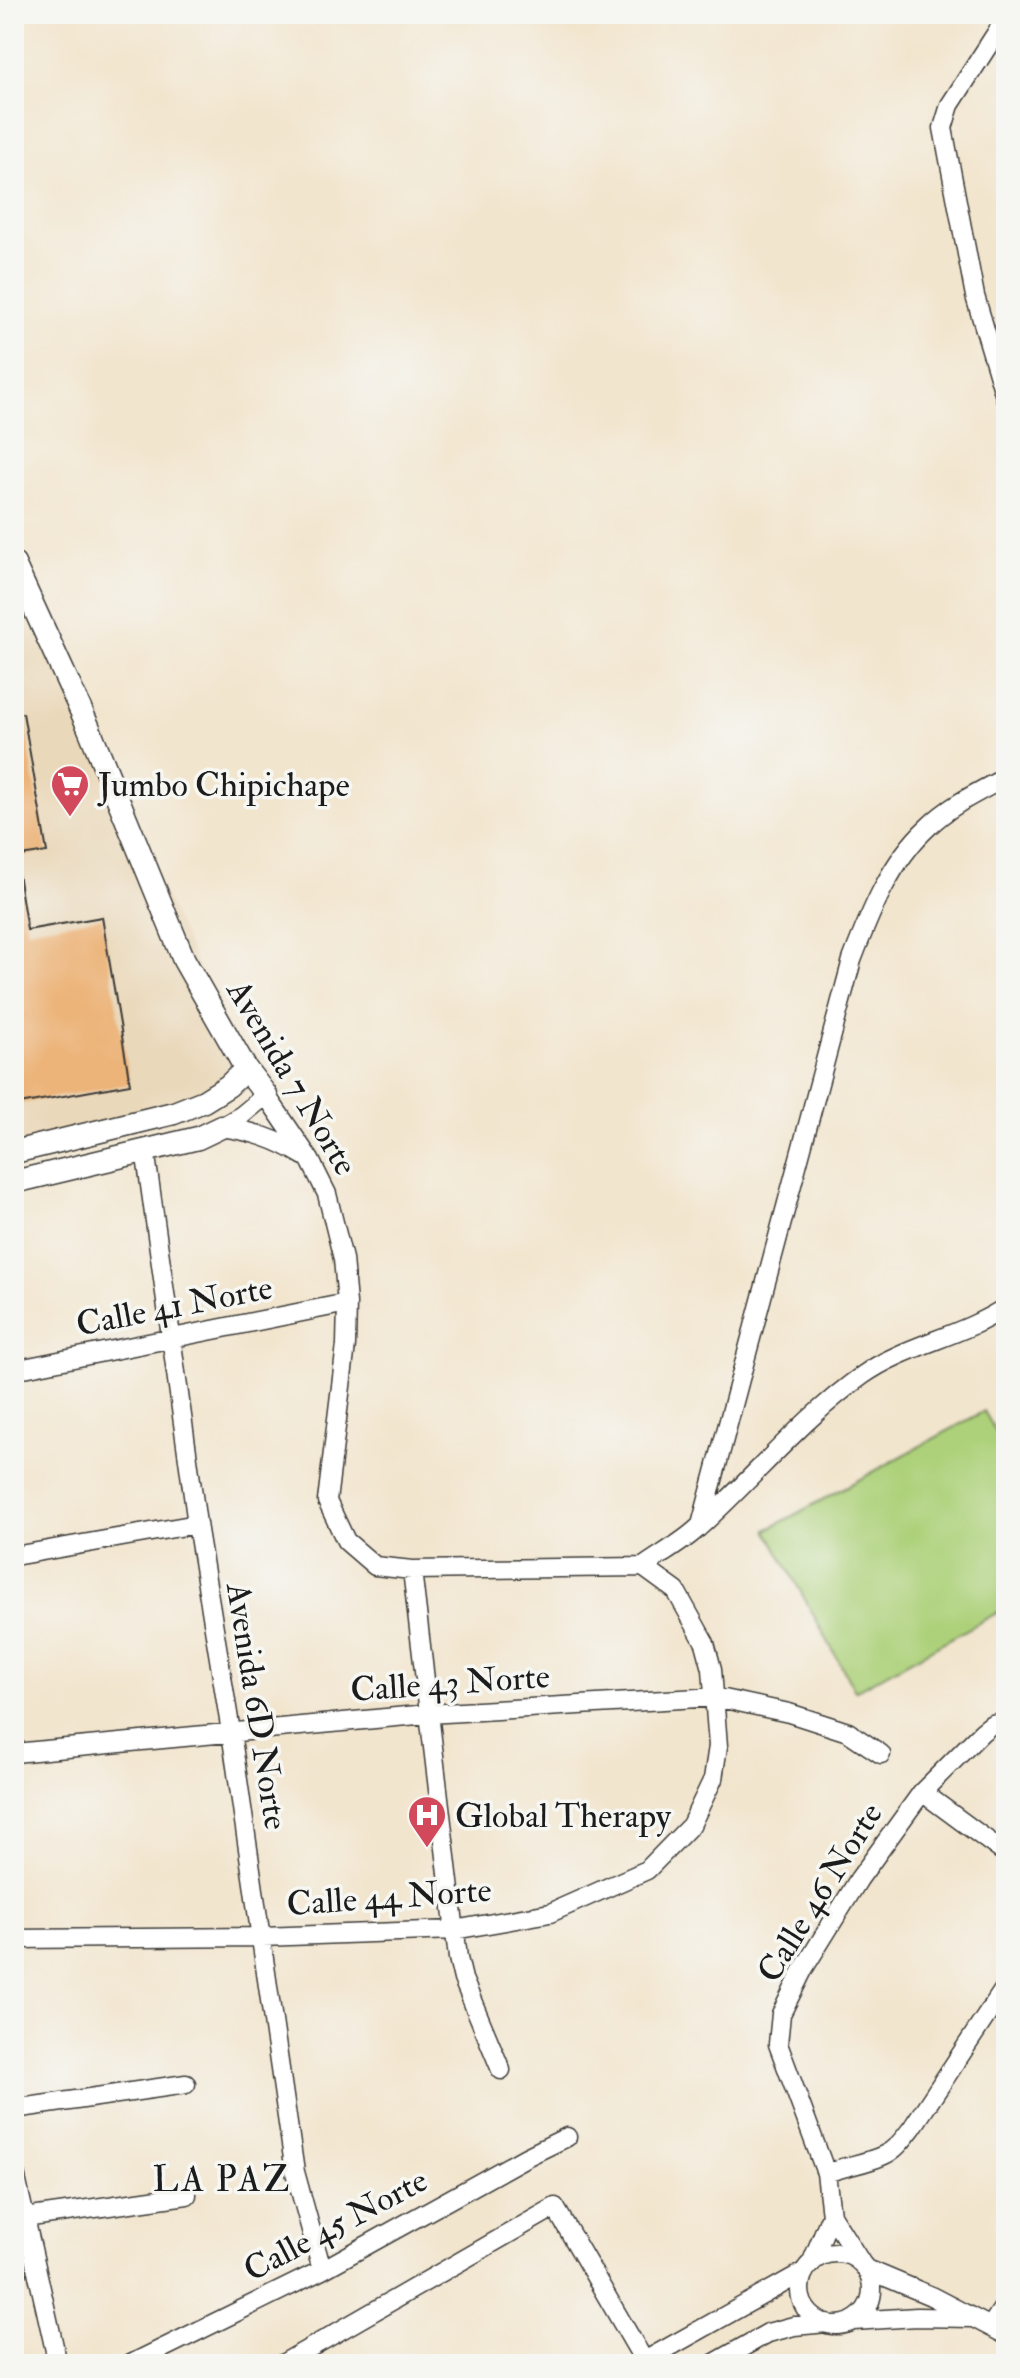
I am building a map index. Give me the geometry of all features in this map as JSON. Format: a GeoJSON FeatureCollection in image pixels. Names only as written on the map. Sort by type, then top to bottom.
{"type":"FeatureCollection","features":[{"type":"Feature","properties":{"kind":"street"},"geometry":{"type":"LineString","coordinates":[[1006,18],[950,105],[943,128],[975,296],[1006,400]]}},
{"type":"Feature","properties":{"kind":"street","name":"Avenida 7 Norte"},"geometry":{"type":"LineString","coordinates":[[15,571],[88,726],[184,960],[246,1069],[310,1160],[327,1194],[343,1259],[347,1303],[346,1345],[327,1501],[346,1541],[375,1566],[412,1570],[643,1567]]}},
{"type":"Feature","properties":{"kind":"street"},"geometry":{"type":"LineString","coordinates":[[701,1525],[852,960],[870,913],[902,856],[927,827],[954,806],[1006,777]]}},
{"type":"Feature","properties":{"kind":"street"},"geometry":{"type":"LineString","coordinates":[[14,1152],[174,1113],[204,1101],[228,1086],[246,1069]]}},
{"type":"Feature","properties":{"kind":"street"},"geometry":{"type":"LineString","coordinates":[[14,1182],[198,1138],[242,1115],[266,1095]]}},
{"type":"Feature","properties":{"kind":"street"},"geometry":{"type":"LineString","coordinates":[[221,1127],[265,1136],[310,1160]]}},
{"type":"Feature","properties":{"kind":"street","name":"Avenida 6D Norte"},"geometry":{"type":"LineString","coordinates":[[145,1149],[197,1524],[231,1732],[295,2172],[322,2270]]}},
{"type":"Feature","properties":{"kind":"street","name":"Calle 41 Norte"},"geometry":{"type":"LineString","coordinates":[[14,1370],[347,1303]]}},
{"type":"Feature","properties":{"kind":"street"},"geometry":{"type":"LineString","coordinates":[[643,1567],[701,1525],[832,1397],[868,1371],[986,1320],[1006,1307]]}},
{"type":"Feature","properties":{"kind":"street"},"geometry":{"type":"LineString","coordinates":[[14,1556],[197,1524]]}},
{"type":"Feature","properties":{"kind":"street","name":"Calle 44 Norte"},"geometry":{"type":"LineString","coordinates":[[14,1939],[262,1937],[454,1930],[550,1913],[647,1870],[691,1825],[713,1779],[718,1746],[712,1669],[705,1643],[676,1591],[643,1567]]}},
{"type":"Feature","properties":{"kind":"street"},"geometry":{"type":"LineString","coordinates":[[412,1570],[458,1958],[463,1979],[501,2070]]}},
{"type":"Feature","properties":{"kind":"street","name":"Calle 43 Norte"},"geometry":{"type":"LineString","coordinates":[[14,1753],[428,1714],[715,1697],[789,1713],[848,1732],[881,1754]]}},
{"type":"Feature","properties":{"kind":"street","name":"Calle 46 Norte"},"geometry":{"type":"LineString","coordinates":[[864,2267],[831,2215],[826,2173],[778,2044],[781,2014],[804,1968],[859,1879],[922,1792],[999,1722]]}},
{"type":"Feature","properties":{"kind":"street"},"geometry":{"type":"LineString","coordinates":[[922,1792],[1006,1854]]}},
{"type":"Feature","properties":{"kind":"street"},"geometry":{"type":"LineString","coordinates":[[826,2173],[884,2155],[898,2145],[1006,1986]]}},
{"type":"Feature","properties":{"kind":"street"},"geometry":{"type":"LineString","coordinates":[[14,2109],[186,2084]]}},
{"type":"Feature","properties":{"kind":"street","name":"Calle 45 Norte"},"geometry":{"type":"LineString","coordinates":[[131,2364],[322,2270],[567,2137]]}},
{"type":"Feature","properties":{"kind":"street"},"geometry":{"type":"LineString","coordinates":[[14,2169],[58,2364]]}},
{"type":"Feature","properties":{"kind":"street"},"geometry":{"type":"LineString","coordinates":[[24,2218],[187,2195]]}},
{"type":"Feature","properties":{"kind":"street"},"geometry":{"type":"LineString","coordinates":[[282,2364],[555,2207],[643,2363],[808,2267],[821,2256],[834,2253],[852,2257],[864,2267],[990,2326]]}},
{"type":"Feature","properties":{"kind":"street","name":"Calle 46 Norte"},"geometry":{"type":"LineString","coordinates":[[808,2267],[831,2215]]}},
{"type":"Feature","properties":{"kind":"street"},"geometry":{"type":"LineString","coordinates":[[808,2267],[801,2284],[803,2303],[810,2314],[827,2323]]}},
{"type":"Feature","properties":{"kind":"street"},"geometry":{"type":"LineString","coordinates":[[853,2321],[863,2312],[872,2294],[872,2282],[864,2267]]}},
{"type":"Feature","properties":{"kind":"street"},"geometry":{"type":"LineString","coordinates":[[990,2326],[1006,2303]]}},
{"type":"Feature","properties":{"kind":"street"},"geometry":{"type":"LineString","coordinates":[[713,2364],[768,2333],[794,2326],[917,2317],[990,2326]]}},
{"type":"Feature","properties":{"kind":"shaded area","name":"Jumbo Chipichape"},"geometry":{"type":"Polygon","coordinates":[[[14,575],[246,1069],[228,1086],[14,1152],[14,575]]]}},
{"type":"Feature","properties":{"kind":"green space"},"geometry":{"type":"Polygon","coordinates":[[[984,1411],[1006,1450],[1006,1608],[855,1691],[767,1530],[984,1411]]]}},
{"type":"Feature","properties":{"kind":"building"},"geometry":{"type":"Polygon","coordinates":[[[23,713],[47,852],[14,857],[14,714],[23,713]]]}},
{"type":"Feature","properties":{"kind":"building"},"geometry":{"type":"Polygon","coordinates":[[[16,861],[27,930],[102,917],[130,1084],[14,1105],[16,861]]]}},
{"type":"Feature","properties":{"kind":"place","name":"Jumbo Chipichape"},"geometry":{"type":"Point","coordinates":[70,818]}},
{"type":"Feature","properties":{"kind":"place","name":"Global Therapy"},"geometry":{"type":"Point","coordinates":[427,1849]}},
{"type":"Feature","properties":{"kind":"district","name":"LA PAZ"},"geometry":{"type":"Point","coordinates":[222,2178]}}]}
